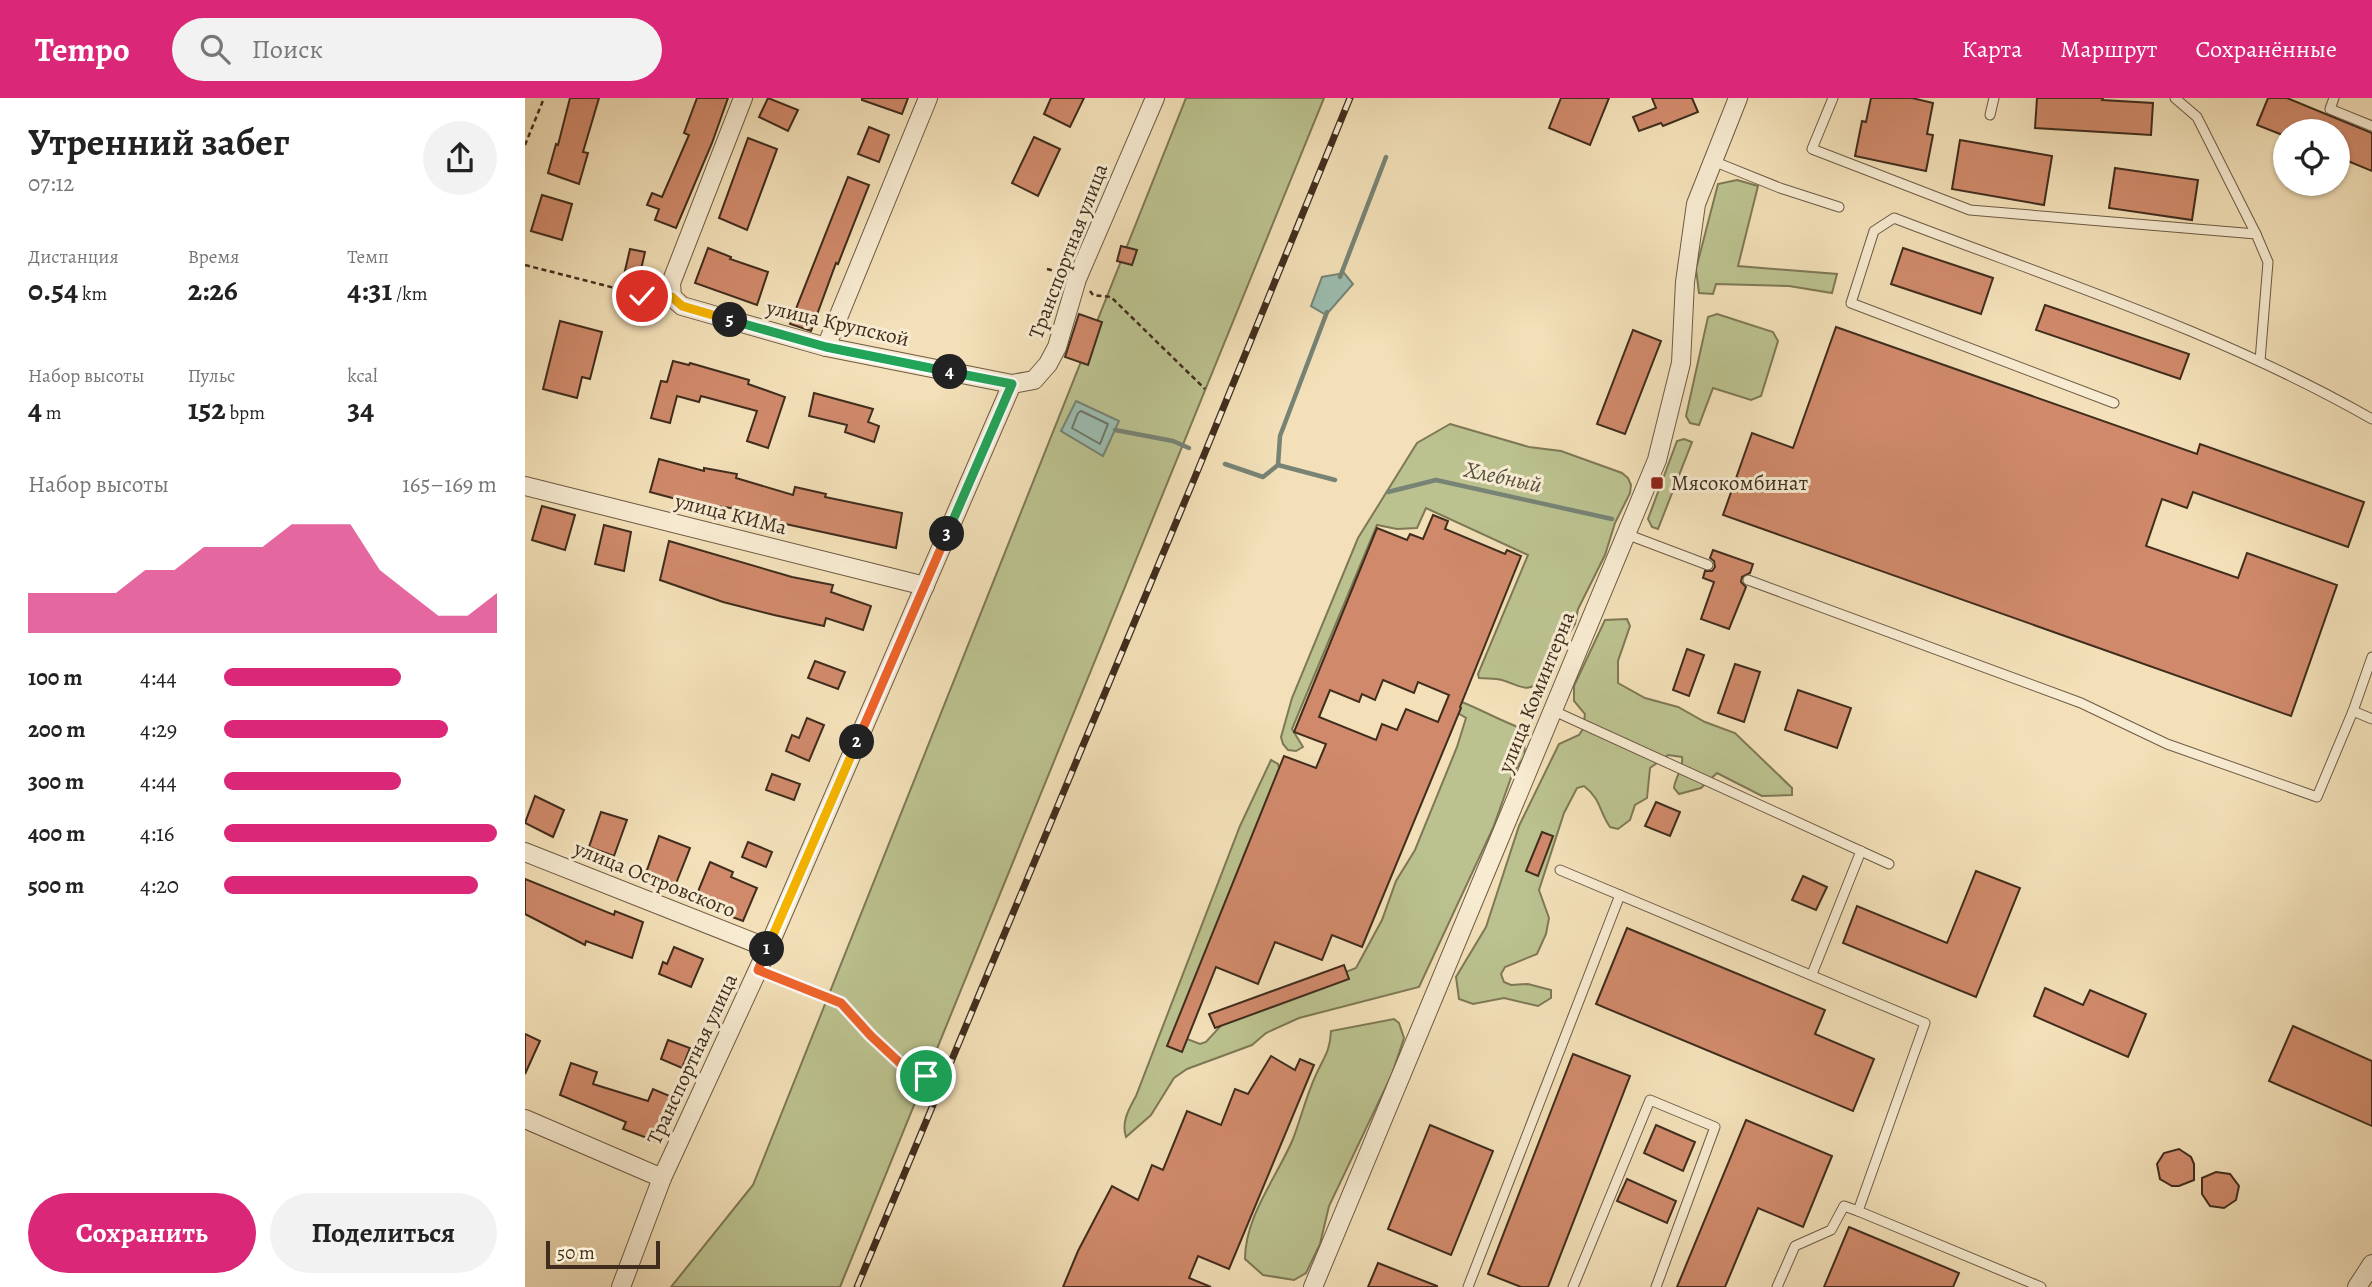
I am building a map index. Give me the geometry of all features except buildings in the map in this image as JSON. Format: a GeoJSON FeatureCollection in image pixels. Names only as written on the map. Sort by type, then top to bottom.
{"type":"FeatureCollection","features":[{"type":"Feature","properties":{"kind":"street"},"geometry":{"type":"LineString","coordinates":[[671,290],[743,98]]}},
{"type":"Feature","properties":{"kind":"street"},"geometry":{"type":"LineString","coordinates":[[826,347],[927,98]]}},
{"type":"Feature","properties":{"kind":"street","name":"Транспортная улица"},"geometry":{"type":"LineString","coordinates":[[621,1287],[662,1178],[768,948],[1012,384],[1034,380],[1048,364],[1057,346],[1077,279],[1154,98]]}},
{"type":"Feature","properties":{"kind":"street","name":"улица Коминтерна"},"geometry":{"type":"LineString","coordinates":[[1313,1287],[1657,460],[1681,363],[1685,282],[1696,204],[1738,98]]}},
{"type":"Feature","properties":{"kind":"street","name":"улица Крупской"},"geometry":{"type":"LineString","coordinates":[[671,290],[682,306],[826,347],[1012,384]]}},
{"type":"Feature","properties":{"kind":"street","name":"улица КИМа"},"geometry":{"type":"LineString","coordinates":[[525,486],[925,586]]}},
{"type":"Feature","properties":{"kind":"street","name":"улица Островского"},"geometry":{"type":"LineString","coordinates":[[525,852],[768,948]]}},
{"type":"Feature","properties":{"kind":"street"},"geometry":{"type":"LineString","coordinates":[[525,1119],[662,1178]]}},
{"type":"Feature","properties":{"kind":"street"},"geometry":{"type":"LineString","coordinates":[[2357,1287],[2372,1264]]}},
{"type":"Feature","properties":{"kind":"lane"},"geometry":{"type":"LineString","coordinates":[[1833,98],[1812,149],[1970,210],[2256,234]]}},
{"type":"Feature","properties":{"kind":"lane"},"geometry":{"type":"LineString","coordinates":[[1990,115],[1994,98]]}},
{"type":"Feature","properties":{"kind":"lane"},"geometry":{"type":"LineString","coordinates":[[2175,98],[2197,117],[2268,262],[2260,361]]}},
{"type":"Feature","properties":{"kind":"lane"},"geometry":{"type":"LineString","coordinates":[[2334,98],[2330,108],[2372,126]]}},
{"type":"Feature","properties":{"kind":"lane"},"geometry":{"type":"LineString","coordinates":[[1713,161],[1780,188],[1839,207]]}},
{"type":"Feature","properties":{"kind":"lane"},"geometry":{"type":"LineString","coordinates":[[2114,403],[1850,303],[1874,231],[1894,218],[2234,348],[2372,419]]}},
{"type":"Feature","properties":{"kind":"lane"},"geometry":{"type":"LineString","coordinates":[[1626,534],[1708,565]]}},
{"type":"Feature","properties":{"kind":"lane"},"geometry":{"type":"LineString","coordinates":[[1748,580],[2081,703],[2167,744],[2317,797],[2353,712],[2372,657]]}},
{"type":"Feature","properties":{"kind":"lane"},"geometry":{"type":"LineString","coordinates":[[1553,711],[1888,864]]}},
{"type":"Feature","properties":{"kind":"lane"},"geometry":{"type":"LineString","coordinates":[[2353,712],[2372,719]]}},
{"type":"Feature","properties":{"kind":"lane"},"geometry":{"type":"LineString","coordinates":[[1812,974],[1861,851]]}},
{"type":"Feature","properties":{"kind":"lane"},"geometry":{"type":"LineString","coordinates":[[1560,870],[1925,1023],[1858,1211]]}},
{"type":"Feature","properties":{"kind":"lane"},"geometry":{"type":"LineString","coordinates":[[1479,1287],[1468,1285],[1620,895]]}},
{"type":"Feature","properties":{"kind":"lane"},"geometry":{"type":"LineString","coordinates":[[1573,1287],[1650,1100],[1715,1127],[1656,1287]]}},
{"type":"Feature","properties":{"kind":"lane"},"geometry":{"type":"LineString","coordinates":[[1777,1287],[1795,1246],[1831,1230],[1844,1206],[2041,1287]]}},
{"type":"Feature","properties":{"kind":"path"},"geometry":{"type":"LineString","coordinates":[[525,145],[544,98]]}},
{"type":"Feature","properties":{"kind":"path"},"geometry":{"type":"LineString","coordinates":[[525,265],[642,296],[671,290]]}},
{"type":"Feature","properties":{"kind":"path"},"geometry":{"type":"LineString","coordinates":[[1047,268],[1077,279],[1093,295],[1111,297],[1205,389]]}},
{"type":"Feature","properties":{"kind":"path"},"geometry":{"type":"LineString","coordinates":[[758,970],[841,1003],[900,1063],[926,1076]]}},
{"type":"Feature","properties":{"kind":"green space"},"geometry":{"type":"Polygon","coordinates":[[[1186,98],[1324,98],[840,1287],[671,1287],[753,1185],[1186,98]]]}},
{"type":"Feature","properties":{"kind":"green space"},"geometry":{"type":"Polygon","coordinates":[[[1737,180],[1758,186],[1738,266],[1837,274],[1832,293],[1789,286],[1716,284],[1713,294],[1699,293],[1696,269],[1718,184],[1737,180]]]}},
{"type":"Feature","properties":{"kind":"green space"},"geometry":{"type":"Polygon","coordinates":[[[1717,314],[1773,332],[1778,341],[1761,396],[1751,400],[1713,388],[1699,425],[1690,423],[1686,416],[1708,317],[1717,314]]]}},
{"type":"Feature","properties":{"kind":"green space"},"geometry":{"type":"Polygon","coordinates":[[[1450,424],[1529,447],[1561,451],[1622,473],[1628,478],[1630,493],[1615,523],[1605,555],[1578,609],[1575,624],[1543,679],[1532,687],[1527,688],[1499,679],[1479,678],[1478,674],[1528,555],[1426,508],[1417,528],[1397,529],[1377,525],[1292,729],[1303,747],[1296,751],[1288,750],[1281,737],[1292,698],[1358,538],[1417,443],[1450,424]]]}},
{"type":"Feature","properties":{"kind":"green space"},"geometry":{"type":"Polygon","coordinates":[[[1684,439],[1692,442],[1658,529],[1652,527],[1648,519],[1677,441],[1684,439]]]}},
{"type":"Feature","properties":{"kind":"green space"},"geometry":{"type":"Polygon","coordinates":[[[1627,619],[1630,626],[1618,661],[1618,683],[1645,698],[1678,707],[1705,722],[1735,733],[1792,788],[1792,795],[1762,796],[1717,773],[1701,788],[1679,794],[1674,788],[1682,757],[1668,755],[1650,768],[1647,798],[1635,805],[1630,820],[1618,829],[1610,827],[1590,791],[1584,786],[1577,788],[1564,813],[1539,890],[1549,918],[1546,934],[1537,954],[1505,967],[1501,974],[1504,982],[1511,985],[1528,984],[1551,990],[1551,998],[1538,1006],[1504,998],[1473,1004],[1459,999],[1456,977],[1486,927],[1519,826],[1559,744],[1579,735],[1583,729],[1585,714],[1574,701],[1574,686],[1605,620],[1627,619]]]}},
{"type":"Feature","properties":{"kind":"green space"},"geometry":{"type":"Polygon","coordinates":[[[1457,700],[1518,727],[1524,741],[1525,756],[1512,775],[1493,828],[1419,987],[1299,1018],[1266,1033],[1252,1045],[1187,1069],[1174,1078],[1151,1115],[1126,1137],[1124,1126],[1127,1116],[1240,826],[1271,760],[1278,764],[1281,775],[1179,1036],[1200,1044],[1206,1042],[1227,1019],[1356,968],[1382,920],[1396,881],[1415,850],[1457,747],[1466,718],[1453,710],[1457,700]]]}},
{"type":"Feature","properties":{"kind":"green space"},"geometry":{"type":"Polygon","coordinates":[[[1394,1019],[1399,1023],[1404,1038],[1392,1074],[1329,1206],[1320,1244],[1306,1273],[1294,1280],[1263,1275],[1245,1259],[1250,1227],[1293,1139],[1328,1050],[1331,1031],[1394,1019]]]}},
{"type":"Feature","properties":{"kind":"water"},"geometry":{"type":"Polygon","coordinates":[[[1344,273],[1353,284],[1326,315],[1311,306],[1322,277],[1344,273]]]}},
{"type":"Feature","properties":{"kind":"water"},"geometry":{"type":"Polygon","coordinates":[[[1076,401],[1119,421],[1103,456],[1061,431],[1076,401]]]}},
{"type":"Feature","properties":{"kind":"waterway"},"geometry":{"type":"LineString","coordinates":[[1340,277],[1386,157]]}},
{"type":"Feature","properties":{"kind":"waterway"},"geometry":{"type":"LineString","coordinates":[[1278,465],[1280,436],[1327,312]]}},
{"type":"Feature","properties":{"kind":"waterway","name":"Хлебный"},"geometry":{"type":"LineString","coordinates":[[1115,430],[1173,441],[1189,448]]}},
{"type":"Feature","properties":{"kind":"waterway","name":"Хлебный"},"geometry":{"type":"LineString","coordinates":[[1225,464],[1263,477],[1278,465],[1335,480]]}},
{"type":"Feature","properties":{"kind":"waterway","name":"Хлебный"},"geometry":{"type":"LineString","coordinates":[[1388,492],[1436,480],[1612,519]]}},
{"type":"Feature","properties":{"kind":"railway"},"geometry":{"type":"LineString","coordinates":[[857,1287],[1350,98]]}},
{"type":"Feature","properties":{"kind":"place","name":"Мясокомбинат"},"geometry":{"type":"Point","coordinates":[1657,483]}},
{"type":"Feature","properties":{"kind":"route"},"geometry":{"type":"LineString","coordinates":[[642,296],[672,297],[682,306],[826,347],[1012,384],[758,970],[841,1003],[900,1063],[926,1076]]}}]}
